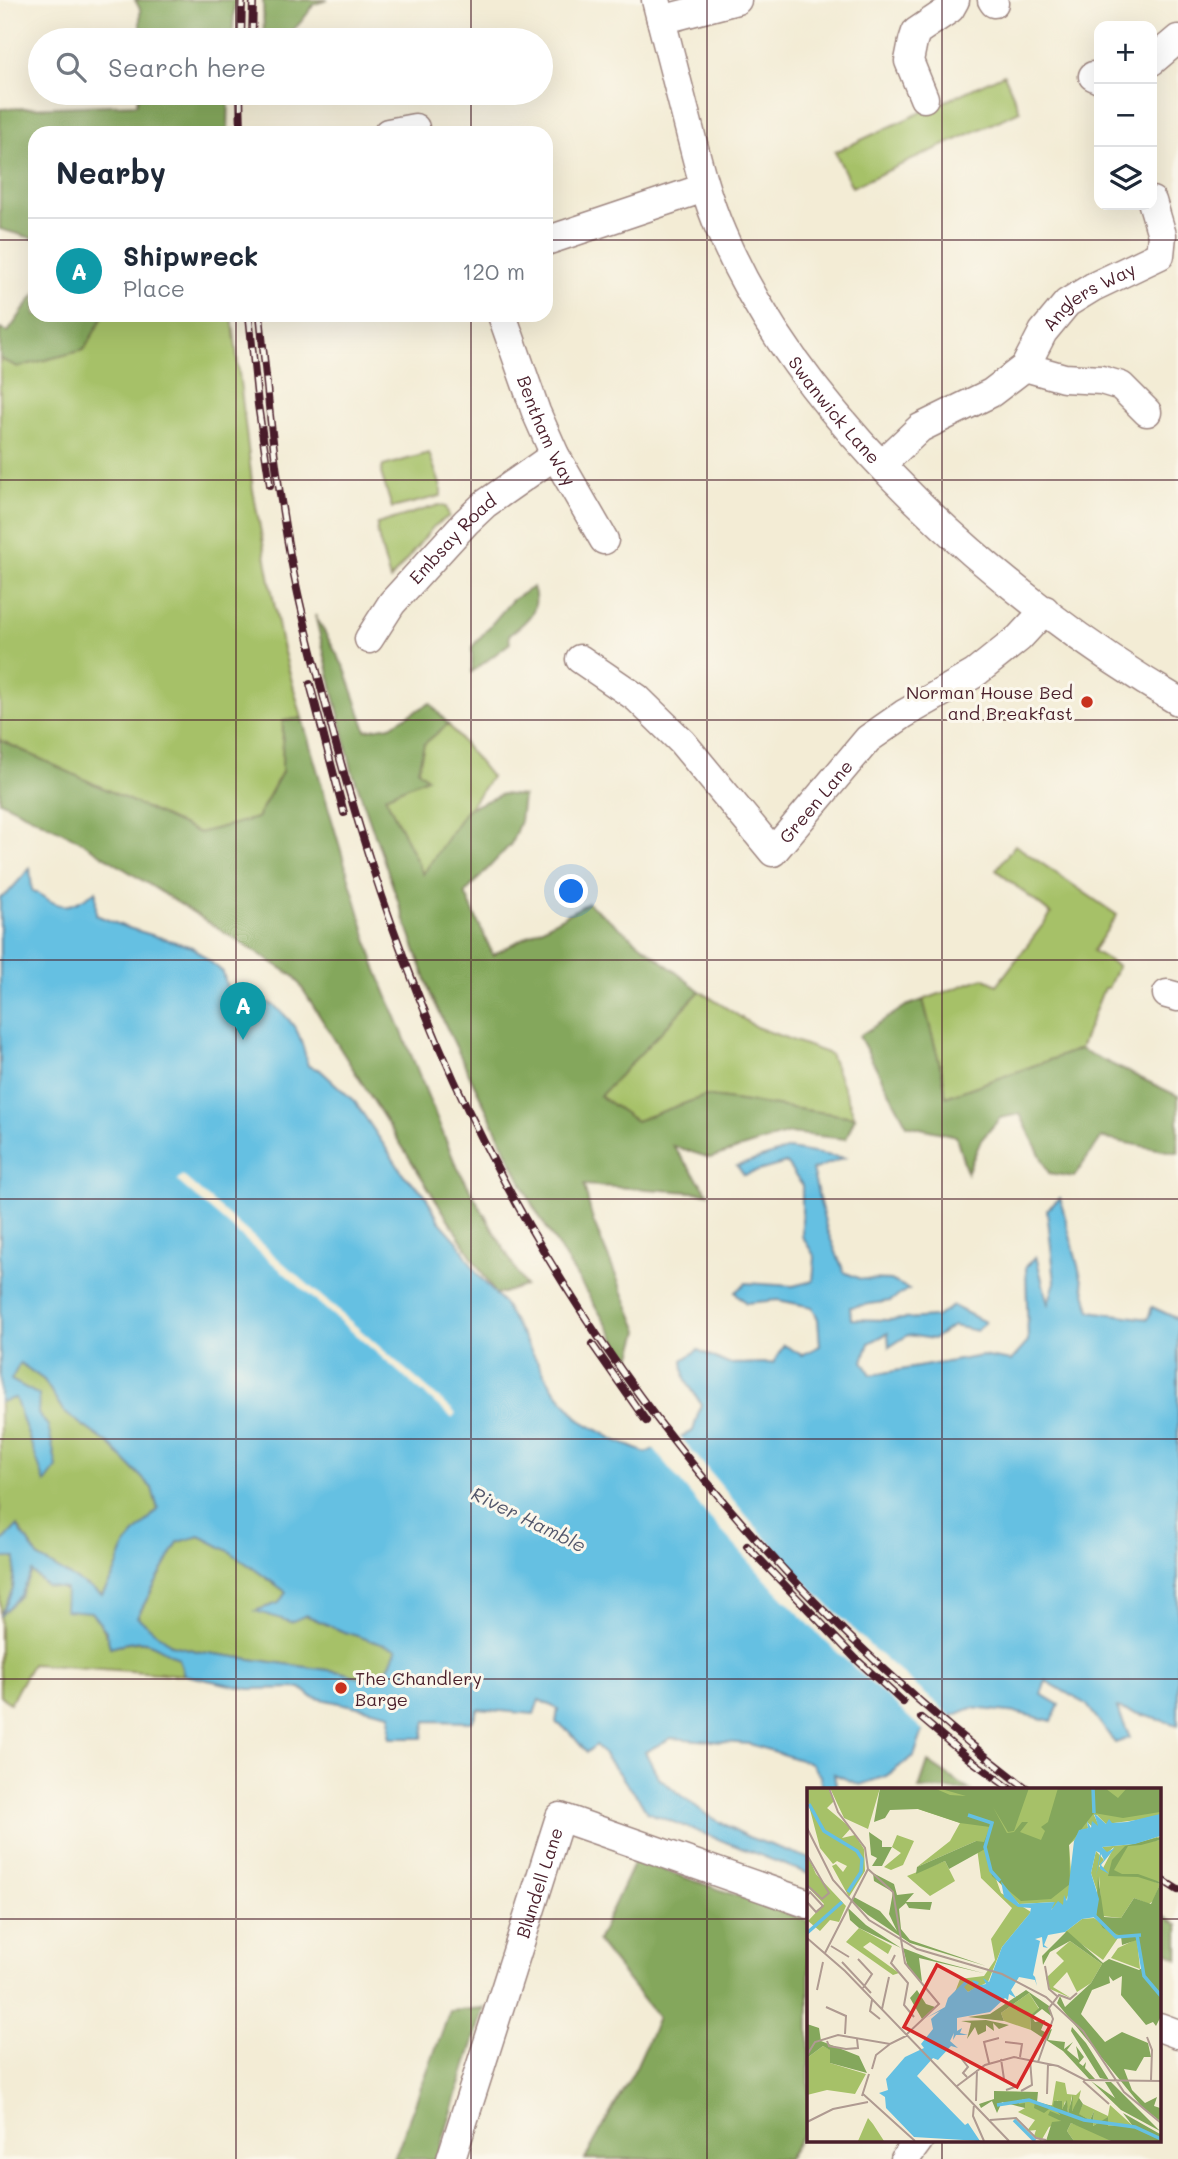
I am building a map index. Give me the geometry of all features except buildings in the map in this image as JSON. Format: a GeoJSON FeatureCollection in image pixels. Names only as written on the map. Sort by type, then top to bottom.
{"type":"FeatureCollection","features":[{"type":"Feature","properties":{"kind":"street"},"geometry":{"type":"LineString","coordinates":[[659,10],[737,0]]}},
{"type":"Feature","properties":{"kind":"street"},"geometry":{"type":"LineString","coordinates":[[924,98],[912,74],[909,61],[913,41],[916,32],[950,9],[955,0]]}},
{"type":"Feature","properties":{"kind":"street","name":"Swanwick Lane"},"geometry":{"type":"LineString","coordinates":[[659,10],[705,188],[721,233],[747,289],[783,346],[828,404],[931,514],[989,566],[1045,610],[1097,649],[1178,701]]}},
{"type":"Feature","properties":{"kind":"street"},"geometry":{"type":"LineString","coordinates":[[1157,57],[1178,39]]}},
{"type":"Feature","properties":{"kind":"street"},"geometry":{"type":"LineString","coordinates":[[553,239],[705,188]]}},
{"type":"Feature","properties":{"kind":"street","name":"Anglers Way"},"geometry":{"type":"LineString","coordinates":[[882,464],[920,428],[991,393],[1025,367],[1043,332],[1067,303],[1093,287],[1169,259],[1155,210]]}},
{"type":"Feature","properties":{"kind":"street","name":"Bentham Way"},"geometry":{"type":"LineString","coordinates":[[504,322],[536,412],[555,455],[604,540]]}},
{"type":"Feature","properties":{"kind":"street"},"geometry":{"type":"LineString","coordinates":[[1025,367],[1064,378],[1101,380],[1121,386],[1147,412]]}},
{"type":"Feature","properties":{"kind":"street","name":"Embsay Road"},"geometry":{"type":"LineString","coordinates":[[369,639],[392,603],[466,522],[485,504],[555,455]]}},
{"type":"Feature","properties":{"kind":"street","name":"Green Lane"},"geometry":{"type":"LineString","coordinates":[[580,659],[637,698],[682,743],[774,852],[869,739],[904,714],[974,674],[1019,638],[1045,610]]}},
{"type":"Feature","properties":{"kind":"street","name":"Blundell Lane"},"geometry":{"type":"LineString","coordinates":[[451,2159],[560,1817],[807,1903]]}},
{"type":"Feature","properties":{"kind":"street"},"geometry":{"type":"LineString","coordinates":[[1160,2027],[1178,2034]]}},
{"type":"Feature","properties":{"kind":"street"},"geometry":{"type":"LineString","coordinates":[[905,2159],[918,2142]]}},
{"type":"Feature","properties":{"kind":"green space"},"geometry":{"type":"Polygon","coordinates":[[[135,0],[235,0],[233,28],[140,28],[140,9],[135,0]]]}},
{"type":"Feature","properties":{"kind":"green space"},"geometry":{"type":"Polygon","coordinates":[[[263,0],[328,0],[314,4],[296,28],[264,28],[263,0]]]}},
{"type":"Feature","properties":{"kind":"green space"},"geometry":{"type":"Polygon","coordinates":[[[1004,74],[1020,111],[852,187],[835,152],[1004,74]]]}},
{"type":"Feature","properties":{"kind":"green space"},"geometry":{"type":"Polygon","coordinates":[[[229,105],[228,126],[28,126],[28,237],[0,229],[0,109],[229,105]]]}},
{"type":"Feature","properties":{"kind":"green space"},"geometry":{"type":"Polygon","coordinates":[[[28,304],[28,322],[100,322],[84,350],[18,367],[0,359],[0,329],[8,332],[28,304]]]}},
{"type":"Feature","properties":{"kind":"green space"},"geometry":{"type":"Polygon","coordinates":[[[100,322],[233,322],[253,490],[282,645],[302,718],[283,721],[282,772],[257,818],[199,833],[0,740],[0,359],[18,367],[84,350],[100,322]]]}},
{"type":"Feature","properties":{"kind":"green space"},"geometry":{"type":"Polygon","coordinates":[[[429,453],[441,487],[441,496],[392,508],[381,473],[383,466],[429,453]]]}},
{"type":"Feature","properties":{"kind":"green space"},"geometry":{"type":"Polygon","coordinates":[[[439,505],[446,507],[449,516],[433,527],[390,580],[377,524],[439,505]]]}},
{"type":"Feature","properties":{"kind":"green space"},"geometry":{"type":"Polygon","coordinates":[[[533,587],[535,602],[531,615],[509,635],[510,643],[472,672],[472,647],[512,600],[533,587]]]}},
{"type":"Feature","properties":{"kind":"green space"},"geometry":{"type":"Polygon","coordinates":[[[315,615],[345,669],[366,730],[390,726],[430,703],[448,724],[424,744],[418,770],[427,778],[385,796],[423,874],[467,809],[502,794],[523,796],[520,821],[511,844],[465,893],[493,955],[588,903],[700,991],[600,1096],[636,1121],[705,1096],[855,1117],[846,1139],[789,1133],[710,1158],[673,1146],[708,1193],[584,1185],[593,1221],[639,1331],[630,1362],[533,1206],[432,997],[352,770],[315,615]]]}},
{"type":"Feature","properties":{"kind":"green space"},"geometry":{"type":"Polygon","coordinates":[[[302,718],[374,963],[455,1163],[525,1286],[496,1295],[295,977],[77,839],[0,801],[0,740],[199,833],[257,818],[282,772],[283,721],[302,718]]]}},
{"type":"Feature","properties":{"kind":"green space"},"geometry":{"type":"Polygon","coordinates":[[[448,724],[491,777],[423,874],[384,796],[427,778],[418,771],[424,744],[448,724]]]}},
{"type":"Feature","properties":{"kind":"green space"},"geometry":{"type":"Polygon","coordinates":[[[1015,845],[1117,915],[1093,951],[1118,966],[1108,988],[1104,988],[1080,1049],[945,1097],[943,1077],[923,1000],[983,978],[997,985],[1051,914],[996,870],[1015,845]]]}},
{"type":"Feature","properties":{"kind":"green space"},"geometry":{"type":"Polygon","coordinates":[[[700,991],[756,1027],[830,1054],[855,1117],[705,1096],[636,1121],[600,1096],[700,991]]]}},
{"type":"Feature","properties":{"kind":"green space"},"geometry":{"type":"Polygon","coordinates":[[[923,1000],[946,1097],[1080,1049],[1178,1096],[1178,1153],[1101,1138],[1074,1177],[1049,1173],[1020,1114],[1000,1118],[981,1140],[967,1173],[956,1136],[907,1125],[859,1036],[906,1006],[923,1000]]]}},
{"type":"Feature","properties":{"kind":"green space"},"geometry":{"type":"Polygon","coordinates":[[[19,1362],[44,1380],[64,1412],[109,1444],[152,1488],[158,1510],[126,1544],[113,1577],[102,1595],[39,1558],[18,1526],[0,1541],[0,1402],[15,1397],[29,1433],[48,1426],[10,1380],[19,1362]]]}},
{"type":"Feature","properties":{"kind":"green space"},"geometry":{"type":"Polygon","coordinates":[[[200,1536],[229,1551],[286,1592],[279,1603],[257,1610],[305,1615],[342,1631],[398,1649],[385,1674],[362,1678],[341,1672],[201,1652],[172,1645],[137,1618],[178,1542],[200,1536]]]}},
{"type":"Feature","properties":{"kind":"green space"},"geometry":{"type":"Polygon","coordinates":[[[16,1557],[13,1589],[1,1615],[21,1595],[32,1572],[80,1601],[99,1621],[110,1647],[132,1642],[153,1644],[179,1659],[184,1675],[32,1664],[10,1703],[0,1696],[0,1558],[16,1557]]]}},
{"type":"Feature","properties":{"kind":"green space"},"geometry":{"type":"Polygon","coordinates":[[[928,1762],[967,1788],[919,1788],[928,1762]]]}},
{"type":"Feature","properties":{"kind":"green space"},"geometry":{"type":"Polygon","coordinates":[[[635,1860],[807,1920],[807,2128],[787,2159],[585,2159],[636,2067],[658,2018],[597,1941],[635,1860]]]}},
{"type":"Feature","properties":{"kind":"green space"},"geometry":{"type":"Polygon","coordinates":[[[1160,1914],[1178,1925],[1178,1959],[1160,1948],[1160,1914]]]}},
{"type":"Feature","properties":{"kind":"green space"},"geometry":{"type":"Polygon","coordinates":[[[484,2008],[437,2159],[394,2159],[450,2011],[484,2008]]]}},
{"type":"Feature","properties":{"kind":"water","name":"River Hamble"},"geometry":{"type":"Polygon","coordinates":[[[30,868],[32,890],[57,904],[70,905],[96,891],[96,915],[125,927],[192,947],[223,972],[228,992],[258,998],[282,1012],[297,1032],[308,1066],[320,1070],[355,1102],[404,1175],[424,1193],[439,1221],[457,1241],[477,1274],[503,1303],[553,1388],[580,1420],[617,1441],[646,1453],[693,1431],[701,1404],[685,1379],[683,1360],[698,1350],[728,1364],[773,1363],[784,1345],[802,1355],[820,1346],[818,1319],[812,1307],[778,1300],[746,1303],[735,1292],[746,1283],[793,1286],[813,1281],[815,1257],[802,1236],[802,1185],[786,1163],[744,1175],[737,1166],[789,1149],[844,1158],[812,1170],[827,1230],[844,1272],[860,1279],[891,1280],[909,1289],[890,1301],[850,1307],[851,1319],[936,1317],[953,1306],[985,1322],[977,1331],[953,1326],[933,1339],[908,1335],[889,1347],[888,1333],[869,1343],[863,1361],[871,1375],[982,1356],[1011,1361],[1028,1342],[1026,1267],[1036,1256],[1048,1304],[1055,1282],[1047,1210],[1060,1198],[1090,1311],[1148,1319],[1152,1307],[1178,1319],[1178,1725],[1117,1708],[1130,1738],[1115,1743],[1087,1705],[1046,1681],[1041,1694],[1059,1705],[1052,1721],[1018,1713],[971,1708],[924,1728],[914,1756],[886,1776],[860,1785],[834,1774],[837,1788],[822,1788],[820,1776],[810,1763],[750,1744],[671,1738],[645,1752],[659,1778],[707,1815],[748,1837],[807,1857],[807,1873],[647,1812],[596,1745],[587,1752],[569,1732],[556,1723],[558,1709],[539,1700],[534,1714],[478,1709],[472,1722],[426,1721],[422,1738],[389,1738],[391,1714],[312,1697],[301,1688],[249,1689],[184,1675],[179,1659],[146,1642],[110,1647],[106,1631],[91,1612],[65,1610],[66,1589],[47,1586],[32,1572],[21,1595],[0,1616],[13,1589],[16,1558],[0,1558],[0,1541],[17,1526],[39,1558],[102,1595],[113,1577],[126,1544],[158,1509],[152,1488],[109,1444],[64,1412],[44,1380],[20,1363],[11,1380],[39,1395],[38,1413],[48,1426],[57,1467],[45,1483],[15,1398],[0,1402],[0,898],[8,893],[30,868]],[[200,1536],[178,1542],[137,1617],[172,1645],[201,1652],[341,1672],[362,1678],[385,1674],[397,1649],[342,1631],[306,1615],[291,1622],[255,1611],[279,1603],[286,1592],[229,1551],[200,1536]]]}},
{"type":"Feature","properties":{"kind":"pier"},"geometry":{"type":"Polygon","coordinates":[[[182,1175],[456,1413],[452,1418],[177,1181],[182,1175]]]}},
{"type":"Feature","properties":{"kind":"pier"},"geometry":{"type":"Polygon","coordinates":[[[678,1434],[807,1584],[868,1644],[954,1719],[926,1733],[826,1642],[708,1516],[652,1447],[678,1434]]]}},
{"type":"Feature","properties":{"kind":"railway"},"geometry":{"type":"LineString","coordinates":[[241,28],[242,0]]}},
{"type":"Feature","properties":{"kind":"railway"},"geometry":{"type":"LineString","coordinates":[[252,28],[253,0]]}},
{"type":"Feature","properties":{"kind":"railway"},"geometry":{"type":"LineString","coordinates":[[240,105],[241,126]]}},
{"type":"Feature","properties":{"kind":"railway"},"geometry":{"type":"LineString","coordinates":[[250,322],[270,485]]}},
{"type":"Feature","properties":{"kind":"railway"},"geometry":{"type":"LineString","coordinates":[[261,322],[287,538],[340,761],[383,900],[416,991],[454,1080],[505,1183],[563,1283],[628,1379],[698,1471],[773,1558],[854,1640],[939,1718],[1026,1788]]}},
{"type":"Feature","properties":{"kind":"railway"},"geometry":{"type":"LineString","coordinates":[[310,684],[344,813]]}},
{"type":"Feature","properties":{"kind":"railway"},"geometry":{"type":"LineString","coordinates":[[592,1344],[646,1421]]}},
{"type":"Feature","properties":{"kind":"railway"},"geometry":{"type":"LineString","coordinates":[[747,1546],[856,1659],[903,1702]]}},
{"type":"Feature","properties":{"kind":"railway"},"geometry":{"type":"LineString","coordinates":[[921,1718],[968,1758],[1009,1788]]}},
{"type":"Feature","properties":{"kind":"railway"},"geometry":{"type":"LineString","coordinates":[[1160,1879],[1178,1890]]}},
{"type":"Feature","properties":{"kind":"place","name":"Norman House Bed and Breakfast"},"geometry":{"type":"Point","coordinates":[1087,702]}},
{"type":"Feature","properties":{"kind":"place","name":"Shipwreck"},"geometry":{"type":"Point","coordinates":[243,1040]}},
{"type":"Feature","properties":{"kind":"place","name":"The Chandlery Barge"},"geometry":{"type":"Point","coordinates":[341,1688]}}]}
